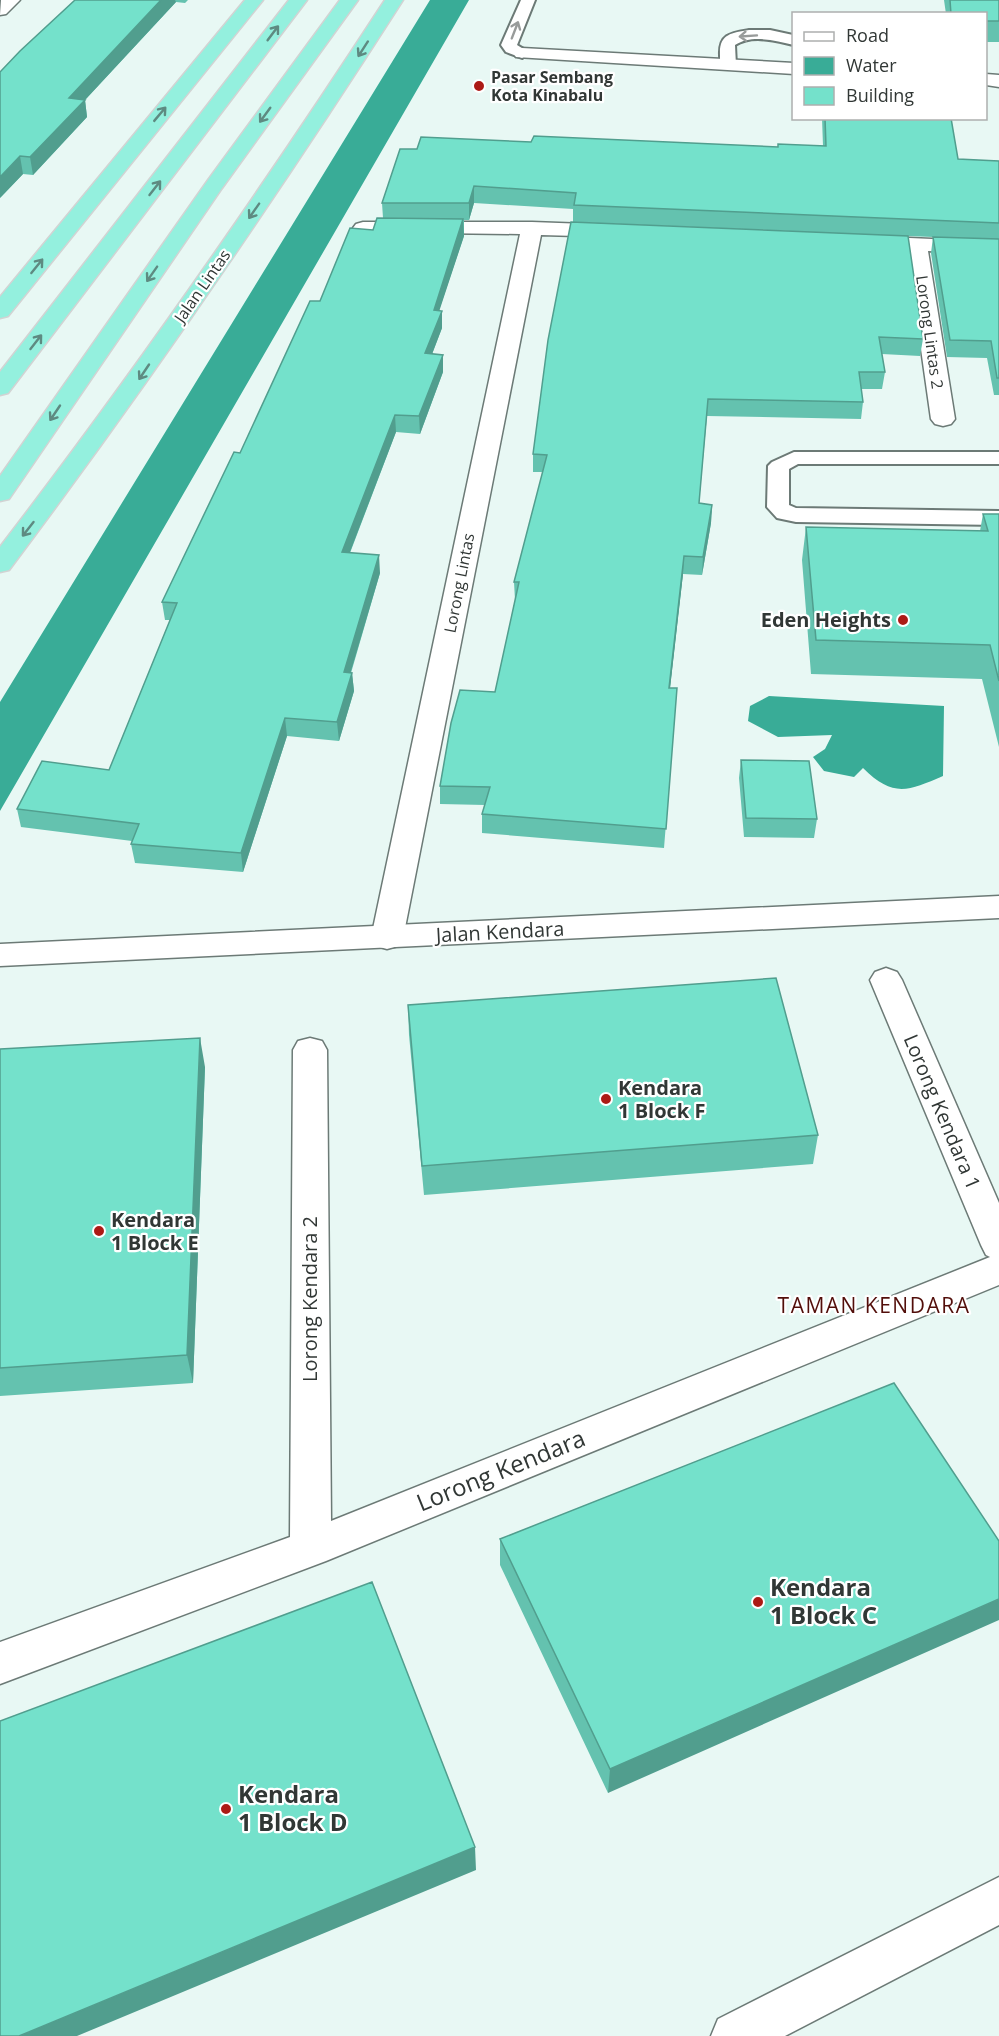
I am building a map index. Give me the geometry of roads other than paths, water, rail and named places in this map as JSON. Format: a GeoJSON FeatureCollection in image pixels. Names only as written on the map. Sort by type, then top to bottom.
{"type":"FeatureCollection","features":[{"type":"Feature","properties":{"kind":"highway"},"geometry":{"type":"LineString","coordinates":[[0,311],[254,0]]}},
{"type":"Feature","properties":{"kind":"highway"},"geometry":{"type":"LineString","coordinates":[[0,388],[298,0]]}},
{"type":"Feature","properties":{"kind":"highway"},"geometry":{"type":"LineString","coordinates":[[0,494],[215,184],[349,0]]}},
{"type":"Feature","properties":{"kind":"highway","name":"Jalan Lintas"},"geometry":{"type":"LineString","coordinates":[[0,564],[126,398],[319,117],[394,0]]}},
{"type":"Feature","properties":{"kind":"street"},"geometry":{"type":"LineString","coordinates":[[0,10],[11,0]]}},
{"type":"Feature","properties":{"kind":"street"},"geometry":{"type":"LineString","coordinates":[[522,53],[792,69]]}},
{"type":"Feature","properties":{"kind":"street"},"geometry":{"type":"LineString","coordinates":[[363,228],[532,228],[637,232]]}},
{"type":"Feature","properties":{"kind":"street","name":"Lorong Lintas"},"geometry":{"type":"LineString","coordinates":[[387,938],[532,228]]}},
{"type":"Feature","properties":{"kind":"street"},"geometry":{"type":"LineString","coordinates":[[847,242],[999,248]]}},
{"type":"Feature","properties":{"kind":"street","name":"Lorong Lintas 2"},"geometry":{"type":"LineString","coordinates":[[917,245],[943,419]]}},
{"type":"Feature","properties":{"kind":"street","name":"Jalan Kendara"},"geometry":{"type":"LineString","coordinates":[[0,955],[387,938],[999,906]]}},
{"type":"Feature","properties":{"kind":"street","name":"Lorong Kendara 1"},"geometry":{"type":"LineString","coordinates":[[886,980],[999,1245]]}},
{"type":"Feature","properties":{"kind":"street","name":"Lorong Kendara 2"},"geometry":{"type":"LineString","coordinates":[[310,1050],[311,1548]]}},
{"type":"Feature","properties":{"kind":"street","name":"Lorong Kendara"},"geometry":{"type":"LineString","coordinates":[[0,1664],[311,1548],[999,1269]]}},
{"type":"Feature","properties":{"kind":"street"},"geometry":{"type":"LineString","coordinates":[[735,2036],[999,1900]]}},
{"type":"Feature","properties":{"kind":"lane"},"geometry":{"type":"LineString","coordinates":[[522,53],[511,49],[509,45],[526,0]]}},
{"type":"Feature","properties":{"kind":"lane"},"geometry":{"type":"LineString","coordinates":[[728,66],[727,43],[739,36],[779,36],[792,39]]}},
{"type":"Feature","properties":{"kind":"lane"},"geometry":{"type":"LineString","coordinates":[[999,458],[795,458],[779,466],[778,507],[785,513],[796,515],[999,518]]}},
{"type":"Feature","properties":{"kind":"water"},"geometry":{"type":"Polygon","coordinates":[[[430,0],[469,0],[0,811],[0,702],[430,0]]]}},
{"type":"Feature","properties":{"kind":"water"},"geometry":{"type":"Polygon","coordinates":[[[769,696],[944,706],[943,776],[901,789],[883,784],[863,768],[854,777],[824,771],[813,757],[825,749],[832,735],[778,737],[748,721],[750,706],[769,696]]]}},
{"type":"Feature","properties":{"kind":"place","name":"Pasar Sembang Kota Kinabalu"},"geometry":{"type":"Point","coordinates":[479,86]}},
{"type":"Feature","properties":{"kind":"place","name":"Eden Heights"},"geometry":{"type":"Point","coordinates":[903,620]}},
{"type":"Feature","properties":{"kind":"place","name":"Kendara 1 Block F"},"geometry":{"type":"Point","coordinates":[606,1099]}},
{"type":"Feature","properties":{"kind":"place","name":"Kendara 1 Block E"},"geometry":{"type":"Point","coordinates":[99,1231]}},
{"type":"Feature","properties":{"kind":"place","name":"Kendara 1 Block C"},"geometry":{"type":"Point","coordinates":[758,1602]}},
{"type":"Feature","properties":{"kind":"place","name":"Kendara 1 Block D"},"geometry":{"type":"Point","coordinates":[226,1809]}},
{"type":"Feature","properties":{"kind":"district","name":"TAMAN KENDARA"},"geometry":{"type":"Point","coordinates":[874,1306]}}]}
